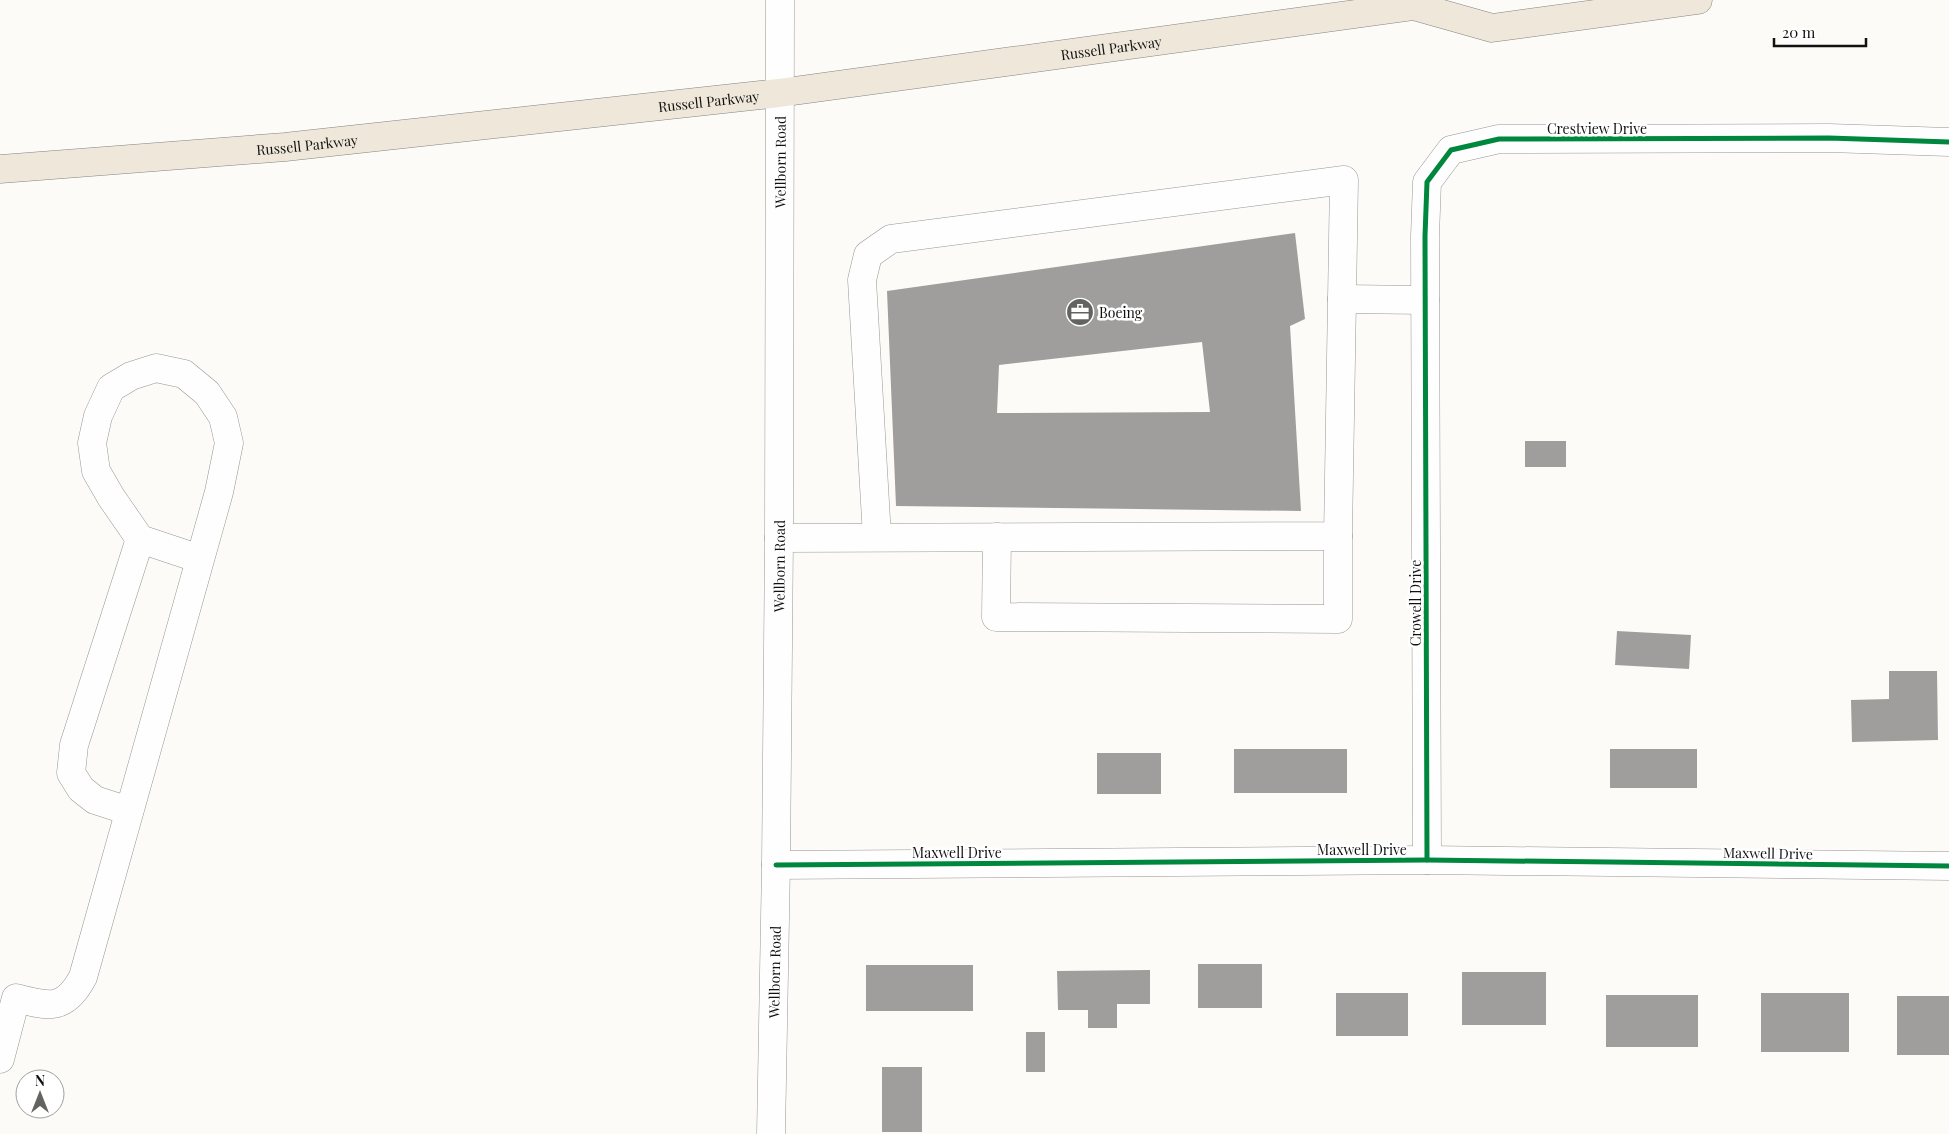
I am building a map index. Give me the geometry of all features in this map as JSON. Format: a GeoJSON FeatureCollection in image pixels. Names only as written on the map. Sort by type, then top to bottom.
{"type":"FeatureCollection","features":[{"type":"Feature","properties":{"kind":"main road","name":"Russell Parkway"},"geometry":{"type":"LineString","coordinates":[[0,169],[285,147],[779,93],[1418,3],[1492,28],[1698,0]]}},
{"type":"Feature","properties":{"kind":"street","name":"Wellborn Road"},"geometry":{"type":"LineString","coordinates":[[771,1134],[776,865],[780,0]]}},
{"type":"Feature","properties":{"kind":"street","name":"Crestview Drive"},"geometry":{"type":"LineString","coordinates":[[1425,347],[1426,182],[1451,150],[1499,139],[1829,138],[1949,142]]}},
{"type":"Feature","properties":{"kind":"street"},"geometry":{"type":"LineString","coordinates":[[877,537],[862,280],[868,255],[891,240],[1344,180],[1338,619],[996,617],[997,537]]}},
{"type":"Feature","properties":{"kind":"street"},"geometry":{"type":"LineString","coordinates":[[1342,299],[1425,300]]}},
{"type":"Feature","properties":{"kind":"street","name":"Crowell Drive"},"geometry":{"type":"LineString","coordinates":[[1425,347],[1427,860]]}},
{"type":"Feature","properties":{"kind":"street"},"geometry":{"type":"LineString","coordinates":[[0,1059],[8,996],[41,1005],[60,1003],[74,994],[83,977],[129,811],[200,560],[219,492],[229,443],[223,416],[207,393],[184,374],[156,368],[131,376],[111,388],[98,416],[92,443],[96,471],[111,497],[140,538],[200,560]]}},
{"type":"Feature","properties":{"kind":"street"},"geometry":{"type":"LineString","coordinates":[[778,538],[1338,536]]}},
{"type":"Feature","properties":{"kind":"street"},"geometry":{"type":"LineString","coordinates":[[129,811],[95,800],[81,789],[71,773],[74,745],[140,538]]}},
{"type":"Feature","properties":{"kind":"street","name":"Maxwell Drive"},"geometry":{"type":"LineString","coordinates":[[776,865],[1427,860],[1949,866]]}},
{"type":"Feature","properties":{"kind":"building"},"geometry":{"type":"Polygon","coordinates":[[[1295,233],[1305,319],[1290,326],[1301,511],[896,506],[887,291],[1295,233]],[[1202,342],[999,365],[997,413],[1210,412],[1202,342]]]}},
{"type":"Feature","properties":{"kind":"building"},"geometry":{"type":"Polygon","coordinates":[[[1525,441],[1566,441],[1566,467],[1525,467],[1525,441]]]}},
{"type":"Feature","properties":{"kind":"building"},"geometry":{"type":"Polygon","coordinates":[[[1617,631],[1691,635],[1689,669],[1615,665],[1617,631]]]}},
{"type":"Feature","properties":{"kind":"building"},"geometry":{"type":"Polygon","coordinates":[[[1889,671],[1937,671],[1938,740],[1852,742],[1851,700],[1889,699],[1889,671]]]}},
{"type":"Feature","properties":{"kind":"building"},"geometry":{"type":"Polygon","coordinates":[[[1234,749],[1347,749],[1347,793],[1234,793],[1234,749]]]}},
{"type":"Feature","properties":{"kind":"building"},"geometry":{"type":"Polygon","coordinates":[[[1610,749],[1697,749],[1697,788],[1610,788],[1610,749]]]}},
{"type":"Feature","properties":{"kind":"building"},"geometry":{"type":"Polygon","coordinates":[[[1097,753],[1161,753],[1161,794],[1097,794],[1097,753]]]}},
{"type":"Feature","properties":{"kind":"building"},"geometry":{"type":"Polygon","coordinates":[[[1198,964],[1262,964],[1262,1008],[1198,1008],[1198,964]]]}},
{"type":"Feature","properties":{"kind":"building"},"geometry":{"type":"Polygon","coordinates":[[[866,965],[973,965],[973,1011],[866,1011],[866,965]]]}},
{"type":"Feature","properties":{"kind":"building"},"geometry":{"type":"Polygon","coordinates":[[[1150,970],[1150,1004],[1117,1004],[1117,1028],[1088,1028],[1088,1010],[1058,1010],[1057,971],[1150,970]]]}},
{"type":"Feature","properties":{"kind":"building"},"geometry":{"type":"Polygon","coordinates":[[[1462,972],[1546,972],[1546,1025],[1462,1025],[1462,972]]]}},
{"type":"Feature","properties":{"kind":"building"},"geometry":{"type":"Polygon","coordinates":[[[1336,993],[1408,993],[1408,1036],[1336,1036],[1336,993]]]}},
{"type":"Feature","properties":{"kind":"building"},"geometry":{"type":"Polygon","coordinates":[[[1761,993],[1849,993],[1849,1052],[1761,1052],[1761,993]]]}},
{"type":"Feature","properties":{"kind":"building"},"geometry":{"type":"Polygon","coordinates":[[[1606,995],[1698,995],[1698,1047],[1606,1047],[1606,995]]]}},
{"type":"Feature","properties":{"kind":"building"},"geometry":{"type":"Polygon","coordinates":[[[1897,996],[1949,996],[1949,1055],[1897,1055],[1897,996]]]}},
{"type":"Feature","properties":{"kind":"building"},"geometry":{"type":"Polygon","coordinates":[[[1026,1032],[1045,1032],[1045,1072],[1026,1072],[1026,1032]]]}},
{"type":"Feature","properties":{"kind":"building"},"geometry":{"type":"Polygon","coordinates":[[[882,1067],[922,1067],[922,1132],[882,1132],[882,1067]]]}},
{"type":"Feature","properties":{"kind":"cycle path"},"geometry":{"type":"LineString","coordinates":[[1427,860],[1425,236],[1427,182],[1451,150],[1499,139],[1829,138],[1949,142]]}},
{"type":"Feature","properties":{"kind":"cycle path"},"geometry":{"type":"LineString","coordinates":[[776,865],[1427,860],[1949,866]]}},
{"type":"Feature","properties":{"kind":"place","name":"Boeing"},"geometry":{"type":"Point","coordinates":[1080,312]}}]}
